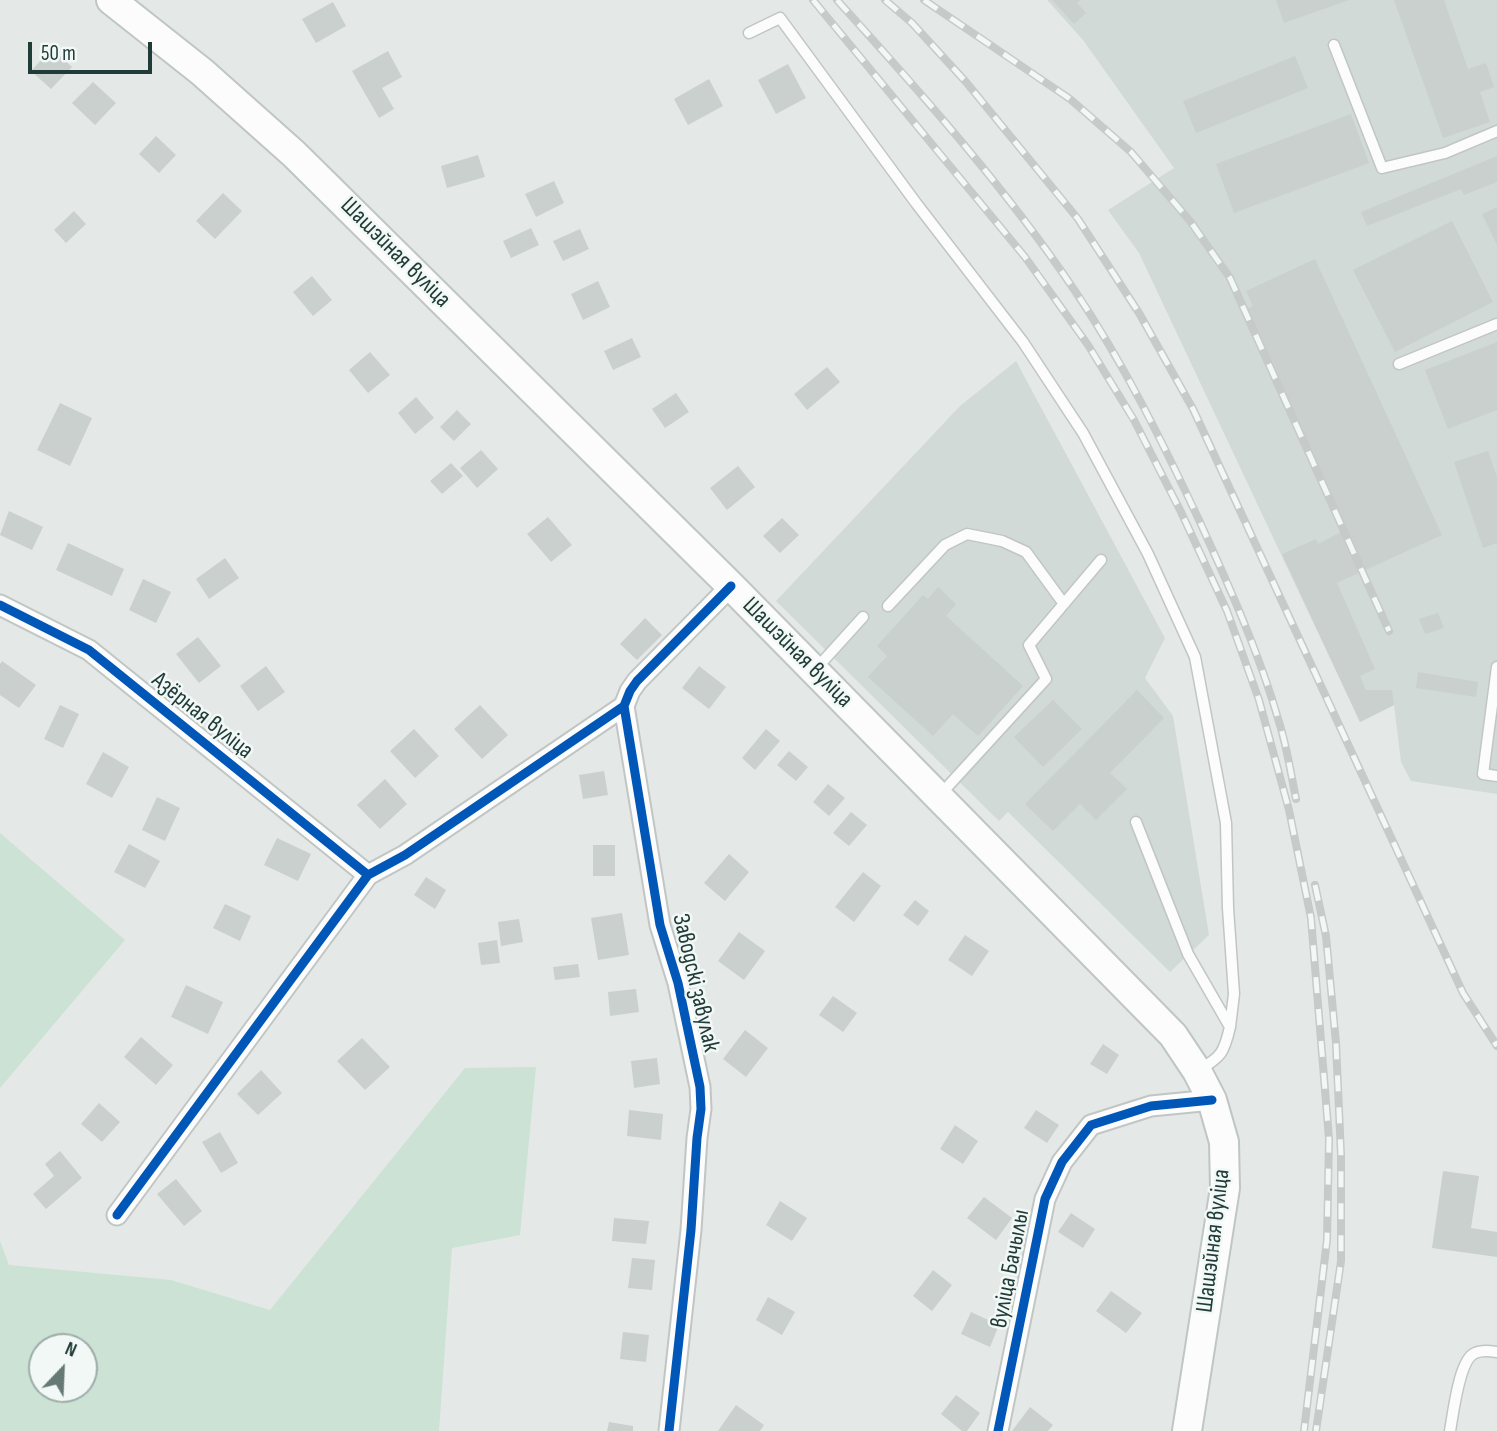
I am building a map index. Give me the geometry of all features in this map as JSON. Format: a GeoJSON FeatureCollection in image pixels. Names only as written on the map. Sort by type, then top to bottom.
{"type":"FeatureCollection","features":[{"type":"Feature","properties":{"kind":"main road","name":"Шашэйная вуліца"},"geometry":{"type":"LineString","coordinates":[[111,0],[202,72],[295,154],[731,586],[1173,1035],[1212,1100],[1224,1142],[1224,1188],[1187,1431]]}},
{"type":"Feature","properties":{"kind":"street"},"geometry":{"type":"LineString","coordinates":[[117,1215],[368,874],[405,855],[624,706],[637,681],[731,586]]}},
{"type":"Feature","properties":{"kind":"street","name":"Азёрная вуліца"},"geometry":{"type":"LineString","coordinates":[[0,605],[89,650],[368,874]]}},
{"type":"Feature","properties":{"kind":"street","name":"Заводскі завулак"},"geometry":{"type":"LineString","coordinates":[[624,706],[660,925],[678,983],[700,1087],[701,1109],[691,1230],[669,1431]]}},
{"type":"Feature","properties":{"kind":"street","name":"вуліца Бачылы"},"geometry":{"type":"LineString","coordinates":[[999,1431],[1045,1199],[1062,1162],[1091,1125],[1151,1106],[1212,1100]]}},
{"type":"Feature","properties":{"kind":"lane"},"geometry":{"type":"LineString","coordinates":[[749,33],[780,18],[1023,342],[1083,433],[1148,554],[1195,657],[1226,823],[1234,994],[1224,1049],[1217,1059],[1197,1071]]}},
{"type":"Feature","properties":{"kind":"lane"},"geometry":{"type":"LineString","coordinates":[[1335,45],[1382,168],[1445,153],[1497,131]]}},
{"type":"Feature","properties":{"kind":"lane"},"geometry":{"type":"LineString","coordinates":[[1399,363],[1497,324]]}},
{"type":"Feature","properties":{"kind":"lane"},"geometry":{"type":"LineString","coordinates":[[888,606],[945,545],[967,534],[1002,541],[1026,552],[1064,604]]}},
{"type":"Feature","properties":{"kind":"lane"},"geometry":{"type":"LineString","coordinates":[[939,797],[1046,679],[1029,645],[1101,560]]}},
{"type":"Feature","properties":{"kind":"lane"},"geometry":{"type":"LineString","coordinates":[[814,670],[863,617]]}},
{"type":"Feature","properties":{"kind":"lane"},"geometry":{"type":"LineString","coordinates":[[1497,667],[1483,774],[1497,776]]}},
{"type":"Feature","properties":{"kind":"lane"},"geometry":{"type":"LineString","coordinates":[[1136,822],[1188,954],[1230,1027]]}},
{"type":"Feature","properties":{"kind":"lane"},"geometry":{"type":"LineString","coordinates":[[1450,1431],[1467,1359],[1474,1353],[1497,1352]]}},
{"type":"Feature","properties":{"kind":"shaded area"},"geometry":{"type":"Polygon","coordinates":[[[1047,0],[1497,0],[1497,794],[1411,781],[1401,762],[1394,705],[1360,722],[1139,253],[1108,210],[1174,168],[1083,40],[1047,0]]]}},
{"type":"Feature","properties":{"kind":"shaded area"},"geometry":{"type":"Polygon","coordinates":[[[1016,361],[1165,638],[1145,678],[1173,716],[1209,935],[1170,972],[1008,812],[999,821],[776,601],[960,406],[1016,361]]]}},
{"type":"Feature","properties":{"kind":"green space"},"geometry":{"type":"Polygon","coordinates":[[[0,833],[125,940],[0,1088],[0,833]]]}},
{"type":"Feature","properties":{"kind":"green space"},"geometry":{"type":"Polygon","coordinates":[[[536,1067],[520,1235],[452,1248],[439,1431],[0,1431],[0,1241],[9,1265],[171,1280],[270,1310],[465,1068],[536,1067]]]}},
{"type":"Feature","properties":{"kind":"building"},"geometry":{"type":"Polygon","coordinates":[[[1052,0],[1080,0],[1077,3],[1086,13],[1074,24],[1052,0]]]}},
{"type":"Feature","properties":{"kind":"building"},"geometry":{"type":"Polygon","coordinates":[[[1276,0],[1349,0],[1284,23],[1276,0]]]}},
{"type":"Feature","properties":{"kind":"building"},"geometry":{"type":"Polygon","coordinates":[[[1394,0],[1444,0],[1468,69],[1486,63],[1494,87],[1480,92],[1490,122],[1443,138],[1394,0]]]}},
{"type":"Feature","properties":{"kind":"building"},"geometry":{"type":"Polygon","coordinates":[[[333,2],[346,26],[316,43],[302,19],[333,2]]]}},
{"type":"Feature","properties":{"kind":"building"},"geometry":{"type":"Polygon","coordinates":[[[52,48],[72,67],[51,89],[31,71],[52,48]]]}},
{"type":"Feature","properties":{"kind":"building"},"geometry":{"type":"Polygon","coordinates":[[[388,51],[402,77],[382,88],[394,109],[379,118],[352,71],[388,51]]]}},
{"type":"Feature","properties":{"kind":"building"},"geometry":{"type":"Polygon","coordinates":[[[1295,56],[1308,88],[1196,133],[1183,101],[1295,56]]]}},
{"type":"Feature","properties":{"kind":"building"},"geometry":{"type":"Polygon","coordinates":[[[788,64],[806,98],[776,114],[758,80],[788,64]]]}},
{"type":"Feature","properties":{"kind":"building"},"geometry":{"type":"Polygon","coordinates":[[[709,79],[723,106],[688,125],[674,99],[709,79]]]}},
{"type":"Feature","properties":{"kind":"building"},"geometry":{"type":"Polygon","coordinates":[[[93,82],[116,103],[95,125],[72,103],[93,82]]]}},
{"type":"Feature","properties":{"kind":"building"},"geometry":{"type":"Polygon","coordinates":[[[1351,114],[1369,163],[1234,213],[1216,164],[1351,114]]]}},
{"type":"Feature","properties":{"kind":"building"},"geometry":{"type":"Polygon","coordinates":[[[156,136],[176,155],[159,173],[139,154],[156,136]]]}},
{"type":"Feature","properties":{"kind":"building"},"geometry":{"type":"Polygon","coordinates":[[[478,155],[485,177],[447,188],[441,166],[478,155]]]}},
{"type":"Feature","properties":{"kind":"building"},"geometry":{"type":"Polygon","coordinates":[[[1497,156],[1497,182],[1464,195],[1461,189],[1367,226],[1361,212],[1497,156]]]}},
{"type":"Feature","properties":{"kind":"building"},"geometry":{"type":"Polygon","coordinates":[[[554,181],[564,203],[536,217],[525,194],[554,181]]]}},
{"type":"Feature","properties":{"kind":"building"},"geometry":{"type":"Polygon","coordinates":[[[223,193],[242,211],[215,239],[196,221],[223,193]]]}},
{"type":"Feature","properties":{"kind":"building"},"geometry":{"type":"Polygon","coordinates":[[[1497,207],[1497,245],[1482,214],[1497,207]]]}},
{"type":"Feature","properties":{"kind":"building"},"geometry":{"type":"Polygon","coordinates":[[[74,211],[86,224],[66,243],[54,230],[74,211]]]}},
{"type":"Feature","properties":{"kind":"building"},"geometry":{"type":"Polygon","coordinates":[[[1452,221],[1493,302],[1395,352],[1353,270],[1452,221]]]}},
{"type":"Feature","properties":{"kind":"building"},"geometry":{"type":"Polygon","coordinates":[[[531,228],[539,245],[511,258],[503,241],[531,228]]]}},
{"type":"Feature","properties":{"kind":"building"},"geometry":{"type":"Polygon","coordinates":[[[580,229],[589,249],[563,261],[553,241],[580,229]]]}},
{"type":"Feature","properties":{"kind":"building"},"geometry":{"type":"Polygon","coordinates":[[[1315,259],[1442,535],[1337,583],[1375,669],[1360,676],[1366,690],[1392,690],[1394,705],[1360,722],[1282,554],[1316,539],[1318,544],[1341,532],[1241,311],[1253,306],[1246,291],[1315,259]]]}},
{"type":"Feature","properties":{"kind":"building"},"geometry":{"type":"Polygon","coordinates":[[[312,276],[332,300],[313,316],[293,292],[312,276]]]}},
{"type":"Feature","properties":{"kind":"building"},"geometry":{"type":"Polygon","coordinates":[[[598,281],[610,307],[583,320],[571,294],[598,281]]]}},
{"type":"Feature","properties":{"kind":"building"},"geometry":{"type":"Polygon","coordinates":[[[632,338],[641,357],[613,370],[604,351],[632,338]]]}},
{"type":"Feature","properties":{"kind":"building"},"geometry":{"type":"Polygon","coordinates":[[[1497,342],[1497,410],[1448,429],[1425,370],[1497,342]]]}},
{"type":"Feature","properties":{"kind":"building"},"geometry":{"type":"Polygon","coordinates":[[[370,352],[390,375],[368,393],[349,370],[370,352]]]}},
{"type":"Feature","properties":{"kind":"building"},"geometry":{"type":"Polygon","coordinates":[[[827,367],[840,382],[807,410],[794,394],[827,367]]]}},
{"type":"Feature","properties":{"kind":"building"},"geometry":{"type":"Polygon","coordinates":[[[676,393],[689,412],[665,428],[652,409],[676,393]]]}},
{"type":"Feature","properties":{"kind":"building"},"geometry":{"type":"Polygon","coordinates":[[[416,397],[434,418],[415,434],[398,413],[416,397]]]}},
{"type":"Feature","properties":{"kind":"building"},"geometry":{"type":"Polygon","coordinates":[[[60,403],[92,418],[70,466],[37,450],[60,403]]]}},
{"type":"Feature","properties":{"kind":"building"},"geometry":{"type":"Polygon","coordinates":[[[457,410],[471,424],[454,441],[440,427],[457,410]]]}},
{"type":"Feature","properties":{"kind":"building"},"geometry":{"type":"Polygon","coordinates":[[[481,450],[498,469],[477,488],[460,468],[481,450]]]}},
{"type":"Feature","properties":{"kind":"building"},"geometry":{"type":"Polygon","coordinates":[[[1488,451],[1497,477],[1497,543],[1483,548],[1454,462],[1488,451]]]}},
{"type":"Feature","properties":{"kind":"building"},"geometry":{"type":"Polygon","coordinates":[[[451,463],[463,476],[442,494],[430,481],[451,463]]]}},
{"type":"Feature","properties":{"kind":"building"},"geometry":{"type":"Polygon","coordinates":[[[738,466],[755,487],[727,510],[710,488],[738,466]]]}},
{"type":"Feature","properties":{"kind":"building"},"geometry":{"type":"Polygon","coordinates":[[[9,511],[43,527],[32,550],[0,535],[9,511]]]}},
{"type":"Feature","properties":{"kind":"building"},"geometry":{"type":"Polygon","coordinates":[[[548,517],[572,545],[551,562],[527,534],[548,517]]]}},
{"type":"Feature","properties":{"kind":"building"},"geometry":{"type":"Polygon","coordinates":[[[782,518],[799,535],[780,553],[763,536],[782,518]]]}},
{"type":"Feature","properties":{"kind":"building"},"geometry":{"type":"Polygon","coordinates":[[[68,543],[124,569],[112,596],[56,570],[68,543]]]}},
{"type":"Feature","properties":{"kind":"building"},"geometry":{"type":"Polygon","coordinates":[[[225,558],[239,578],[209,599],[196,579],[225,558]]]}},
{"type":"Feature","properties":{"kind":"building"},"geometry":{"type":"Polygon","coordinates":[[[143,579],[171,592],[156,623],[129,610],[143,579]]]}},
{"type":"Feature","properties":{"kind":"building"},"geometry":{"type":"Polygon","coordinates":[[[938,587],[956,604],[946,616],[1023,686],[978,736],[953,714],[933,736],[868,677],[887,656],[877,646],[923,595],[928,599],[938,587]]]}},
{"type":"Feature","properties":{"kind":"building"},"geometry":{"type":"Polygon","coordinates":[[[1438,613],[1444,628],[1425,634],[1419,619],[1438,613]]]}},
{"type":"Feature","properties":{"kind":"building"},"geometry":{"type":"Polygon","coordinates":[[[645,618],[662,635],[637,660],[620,644],[645,618]]]}},
{"type":"Feature","properties":{"kind":"building"},"geometry":{"type":"Polygon","coordinates":[[[198,637],[221,666],[199,683],[176,654],[198,637]]]}},
{"type":"Feature","properties":{"kind":"building"},"geometry":{"type":"Polygon","coordinates":[[[2,661],[36,685],[19,708],[0,695],[2,661]]]}},
{"type":"Feature","properties":{"kind":"building"},"geometry":{"type":"Polygon","coordinates":[[[266,666],[285,692],[258,711],[240,686],[266,666]]]}},
{"type":"Feature","properties":{"kind":"building"},"geometry":{"type":"Polygon","coordinates":[[[699,666],[726,687],[709,709],[682,688],[699,666]]]}},
{"type":"Feature","properties":{"kind":"building"},"geometry":{"type":"Polygon","coordinates":[[[1418,672],[1478,682],[1476,697],[1416,688],[1418,672]]]}},
{"type":"Feature","properties":{"kind":"building"},"geometry":{"type":"Polygon","coordinates":[[[1137,690],[1164,718],[1110,773],[1127,789],[1096,820],[1080,804],[1053,831],[1025,804],[1137,690]]]}},
{"type":"Feature","properties":{"kind":"building"},"geometry":{"type":"Polygon","coordinates":[[[1053,700],[1082,729],[1043,767],[1014,737],[1053,700]]]}},
{"type":"Feature","properties":{"kind":"building"},"geometry":{"type":"Polygon","coordinates":[[[60,705],[79,714],[63,748],[44,739],[60,705]]]}},
{"type":"Feature","properties":{"kind":"building"},"geometry":{"type":"Polygon","coordinates":[[[480,705],[508,735],[482,759],[454,729],[480,705]]]}},
{"type":"Feature","properties":{"kind":"building"},"geometry":{"type":"Polygon","coordinates":[[[414,729],[439,756],[415,778],[390,751],[414,729]]]}},
{"type":"Feature","properties":{"kind":"building"},"geometry":{"type":"Polygon","coordinates":[[[766,729],[780,741],[755,770],[742,758],[766,729]]]}},
{"type":"Feature","properties":{"kind":"building"},"geometry":{"type":"Polygon","coordinates":[[[789,751],[808,767],[796,781],[777,765],[789,751]]]}},
{"type":"Feature","properties":{"kind":"building"},"geometry":{"type":"Polygon","coordinates":[[[103,752],[129,767],[112,798],[86,784],[103,752]]]}},
{"type":"Feature","properties":{"kind":"building"},"geometry":{"type":"Polygon","coordinates":[[[604,771],[608,795],[583,799],[579,775],[604,771]]]}},
{"type":"Feature","properties":{"kind":"building"},"geometry":{"type":"Polygon","coordinates":[[[385,779],[407,804],[380,829],[357,805],[385,779]]]}},
{"type":"Feature","properties":{"kind":"building"},"geometry":{"type":"Polygon","coordinates":[[[828,784],[845,798],[829,816],[813,802],[828,784]]]}},
{"type":"Feature","properties":{"kind":"building"},"geometry":{"type":"Polygon","coordinates":[[[157,797],[180,808],[165,841],[142,830],[157,797]]]}},
{"type":"Feature","properties":{"kind":"building"},"geometry":{"type":"Polygon","coordinates":[[[851,812],[867,825],[849,846],[833,833],[851,812]]]}},
{"type":"Feature","properties":{"kind":"building"},"geometry":{"type":"Polygon","coordinates":[[[277,838],[311,854],[298,881],[264,865],[277,838]]]}},
{"type":"Feature","properties":{"kind":"building"},"geometry":{"type":"Polygon","coordinates":[[[129,844],[160,861],[145,888],[114,872],[129,844]]]}},
{"type":"Feature","properties":{"kind":"building"},"geometry":{"type":"Polygon","coordinates":[[[593,845],[615,845],[615,876],[593,876],[593,845]]]}},
{"type":"Feature","properties":{"kind":"building"},"geometry":{"type":"Polygon","coordinates":[[[729,854],[749,872],[725,901],[704,883],[729,854]]]}},
{"type":"Feature","properties":{"kind":"building"},"geometry":{"type":"Polygon","coordinates":[[[863,872],[881,886],[854,922],[835,907],[863,872]]]}},
{"type":"Feature","properties":{"kind":"building"},"geometry":{"type":"Polygon","coordinates":[[[426,877],[446,890],[435,909],[414,895],[426,877]]]}},
{"type":"Feature","properties":{"kind":"building"},"geometry":{"type":"Polygon","coordinates":[[[915,900],[929,911],[918,926],[903,915],[915,900]]]}},
{"type":"Feature","properties":{"kind":"building"},"geometry":{"type":"Polygon","coordinates":[[[225,904],[251,916],[240,941],[213,928],[225,904]]]}},
{"type":"Feature","properties":{"kind":"building"},"geometry":{"type":"Polygon","coordinates":[[[622,913],[629,955],[598,960],[591,918],[622,913]]]}},
{"type":"Feature","properties":{"kind":"building"},"geometry":{"type":"Polygon","coordinates":[[[519,919],[523,942],[501,946],[498,922],[519,919]]]}},
{"type":"Feature","properties":{"kind":"building"},"geometry":{"type":"Polygon","coordinates":[[[739,932],[765,951],[744,980],[718,961],[739,932]]]}},
{"type":"Feature","properties":{"kind":"building"},"geometry":{"type":"Polygon","coordinates":[[[965,935],[989,951],[972,976],[948,960],[965,935]]]}},
{"type":"Feature","properties":{"kind":"building"},"geometry":{"type":"Polygon","coordinates":[[[497,940],[500,963],[481,965],[478,943],[497,940]]]}},
{"type":"Feature","properties":{"kind":"building"},"geometry":{"type":"Polygon","coordinates":[[[578,964],[580,977],[555,980],[553,967],[578,964]]]}},
{"type":"Feature","properties":{"kind":"building"},"geometry":{"type":"Polygon","coordinates":[[[186,985],[223,1002],[208,1034],[171,1017],[186,985]]]}},
{"type":"Feature","properties":{"kind":"building"},"geometry":{"type":"Polygon","coordinates":[[[636,989],[639,1012],[610,1016],[608,992],[636,989]]]}},
{"type":"Feature","properties":{"kind":"building"},"geometry":{"type":"Polygon","coordinates":[[[833,996],[857,1013],[843,1032],[819,1015],[833,996]]]}},
{"type":"Feature","properties":{"kind":"building"},"geometry":{"type":"Polygon","coordinates":[[[745,1030],[768,1048],[746,1077],[723,1059],[745,1030]]]}},
{"type":"Feature","properties":{"kind":"building"},"geometry":{"type":"Polygon","coordinates":[[[141,1037],[173,1065],[156,1085],[124,1057],[141,1037]]]}},
{"type":"Feature","properties":{"kind":"building"},"geometry":{"type":"Polygon","coordinates":[[[362,1038],[390,1067],[365,1090],[337,1061],[362,1038]]]}},
{"type":"Feature","properties":{"kind":"building"},"geometry":{"type":"Polygon","coordinates":[[[1103,1044],[1119,1055],[1107,1074],[1090,1064],[1103,1044]]]}},
{"type":"Feature","properties":{"kind":"building"},"geometry":{"type":"Polygon","coordinates":[[[657,1058],[660,1084],[634,1088],[631,1061],[657,1058]]]}},
{"type":"Feature","properties":{"kind":"building"},"geometry":{"type":"Polygon","coordinates":[[[261,1070],[282,1093],[258,1115],[237,1094],[261,1070]]]}},
{"type":"Feature","properties":{"kind":"building"},"geometry":{"type":"Polygon","coordinates":[[[99,1103],[120,1122],[102,1142],[81,1124],[99,1103]]]}},
{"type":"Feature","properties":{"kind":"building"},"geometry":{"type":"Polygon","coordinates":[[[629,1110],[663,1114],[661,1140],[627,1136],[629,1110]]]}},
{"type":"Feature","properties":{"kind":"building"},"geometry":{"type":"Polygon","coordinates":[[[1036,1110],[1059,1125],[1047,1143],[1024,1128],[1036,1110]]]}},
{"type":"Feature","properties":{"kind":"building"},"geometry":{"type":"Polygon","coordinates":[[[955,1125],[978,1141],[963,1164],[940,1149],[955,1125]]]}},
{"type":"Feature","properties":{"kind":"building"},"geometry":{"type":"Polygon","coordinates":[[[220,1132],[238,1163],[221,1173],[202,1142],[220,1132]]]}},
{"type":"Feature","properties":{"kind":"building"},"geometry":{"type":"Polygon","coordinates":[[[60,1151],[82,1178],[46,1209],[33,1194],[54,1176],[45,1164],[60,1151]]]}},
{"type":"Feature","properties":{"kind":"building"},"geometry":{"type":"Polygon","coordinates":[[[1443,1171],[1479,1176],[1471,1228],[1497,1232],[1497,1257],[1432,1248],[1443,1171]]]}},
{"type":"Feature","properties":{"kind":"building"},"geometry":{"type":"Polygon","coordinates":[[[176,1179],[202,1211],[184,1226],[157,1194],[176,1179]]]}},
{"type":"Feature","properties":{"kind":"building"},"geometry":{"type":"Polygon","coordinates":[[[984,1197],[1012,1218],[996,1240],[967,1218],[984,1197]]]}},
{"type":"Feature","properties":{"kind":"building"},"geometry":{"type":"Polygon","coordinates":[[[780,1201],[807,1218],[792,1241],[766,1225],[780,1201]]]}},
{"type":"Feature","properties":{"kind":"building"},"geometry":{"type":"Polygon","coordinates":[[[1071,1213],[1095,1229],[1083,1248],[1058,1232],[1071,1213]]]}},
{"type":"Feature","properties":{"kind":"building"},"geometry":{"type":"Polygon","coordinates":[[[614,1218],[649,1221],[646,1244],[612,1241],[614,1218]]]}},
{"type":"Feature","properties":{"kind":"building"},"geometry":{"type":"Polygon","coordinates":[[[632,1258],[655,1260],[652,1290],[628,1288],[632,1258]]]}},
{"type":"Feature","properties":{"kind":"building"},"geometry":{"type":"Polygon","coordinates":[[[933,1270],[952,1285],[932,1311],[913,1296],[933,1270]]]}},
{"type":"Feature","properties":{"kind":"building"},"geometry":{"type":"Polygon","coordinates":[[[1111,1291],[1142,1313],[1126,1333],[1096,1311],[1111,1291]]]}},
{"type":"Feature","properties":{"kind":"building"},"geometry":{"type":"Polygon","coordinates":[[[768,1297],[795,1312],[782,1335],[756,1320],[768,1297]]]}},
{"type":"Feature","properties":{"kind":"building"},"geometry":{"type":"Polygon","coordinates":[[[971,1312],[999,1325],[990,1347],[961,1334],[971,1312]]]}},
{"type":"Feature","properties":{"kind":"building"},"geometry":{"type":"Polygon","coordinates":[[[623,1332],[649,1335],[646,1362],[620,1359],[623,1332]]]}},
{"type":"Feature","properties":{"kind":"building"},"geometry":{"type":"Polygon","coordinates":[[[956,1395],[980,1413],[967,1431],[962,1431],[941,1414],[956,1395]]]}},
{"type":"Feature","properties":{"kind":"building"},"geometry":{"type":"Polygon","coordinates":[[[736,1405],[764,1425],[760,1431],[718,1431],[736,1405]]]}},
{"type":"Feature","properties":{"kind":"building"},"geometry":{"type":"Polygon","coordinates":[[[1030,1407],[1053,1425],[1048,1431],[1012,1431],[1030,1407]]]}},
{"type":"Feature","properties":{"kind":"building"},"geometry":{"type":"Polygon","coordinates":[[[609,1422],[633,1426],[633,1431],[607,1431],[609,1422]]]}},
{"type":"Feature","properties":{"kind":"railway"},"geometry":{"type":"LineString","coordinates":[[813,0],[1025,257],[1088,345],[1134,420],[1181,512],[1227,611],[1259,700],[1289,810],[1311,918],[1329,1139],[1327,1240],[1304,1431]]}},
{"type":"Feature","properties":{"kind":"railway"},"geometry":{"type":"LineString","coordinates":[[837,0],[991,178],[1048,252],[1110,346],[1171,461],[1243,620],[1282,731],[1296,799]]}},
{"type":"Feature","properties":{"kind":"railway"},"geometry":{"type":"LineString","coordinates":[[885,0],[912,23],[966,82],[1078,219],[1139,313],[1193,409],[1463,993],[1497,1046]]}},
{"type":"Feature","properties":{"kind":"railway"},"geometry":{"type":"LineString","coordinates":[[924,0],[1070,99],[1131,152],[1190,221],[1230,278],[1389,631]]}},
{"type":"Feature","properties":{"kind":"railway"},"geometry":{"type":"LineString","coordinates":[[1315,885],[1326,936],[1336,1043],[1341,1155],[1341,1261],[1316,1431]]}},
{"type":"Feature","properties":{"kind":"cycle path"},"geometry":{"type":"LineString","coordinates":[[669,1431],[691,1230],[701,1109],[700,1087],[678,983],[660,925],[624,706],[637,681],[731,586]]}},
{"type":"Feature","properties":{"kind":"cycle path"},"geometry":{"type":"LineString","coordinates":[[0,605],[89,650],[368,875],[405,855],[624,706]]}},
{"type":"Feature","properties":{"kind":"cycle path"},"geometry":{"type":"LineString","coordinates":[[117,1215],[368,875]]}},
{"type":"Feature","properties":{"kind":"cycle path"},"geometry":{"type":"LineString","coordinates":[[998,1431],[1045,1199],[1062,1162],[1091,1125],[1151,1106],[1212,1100]]}}]}
